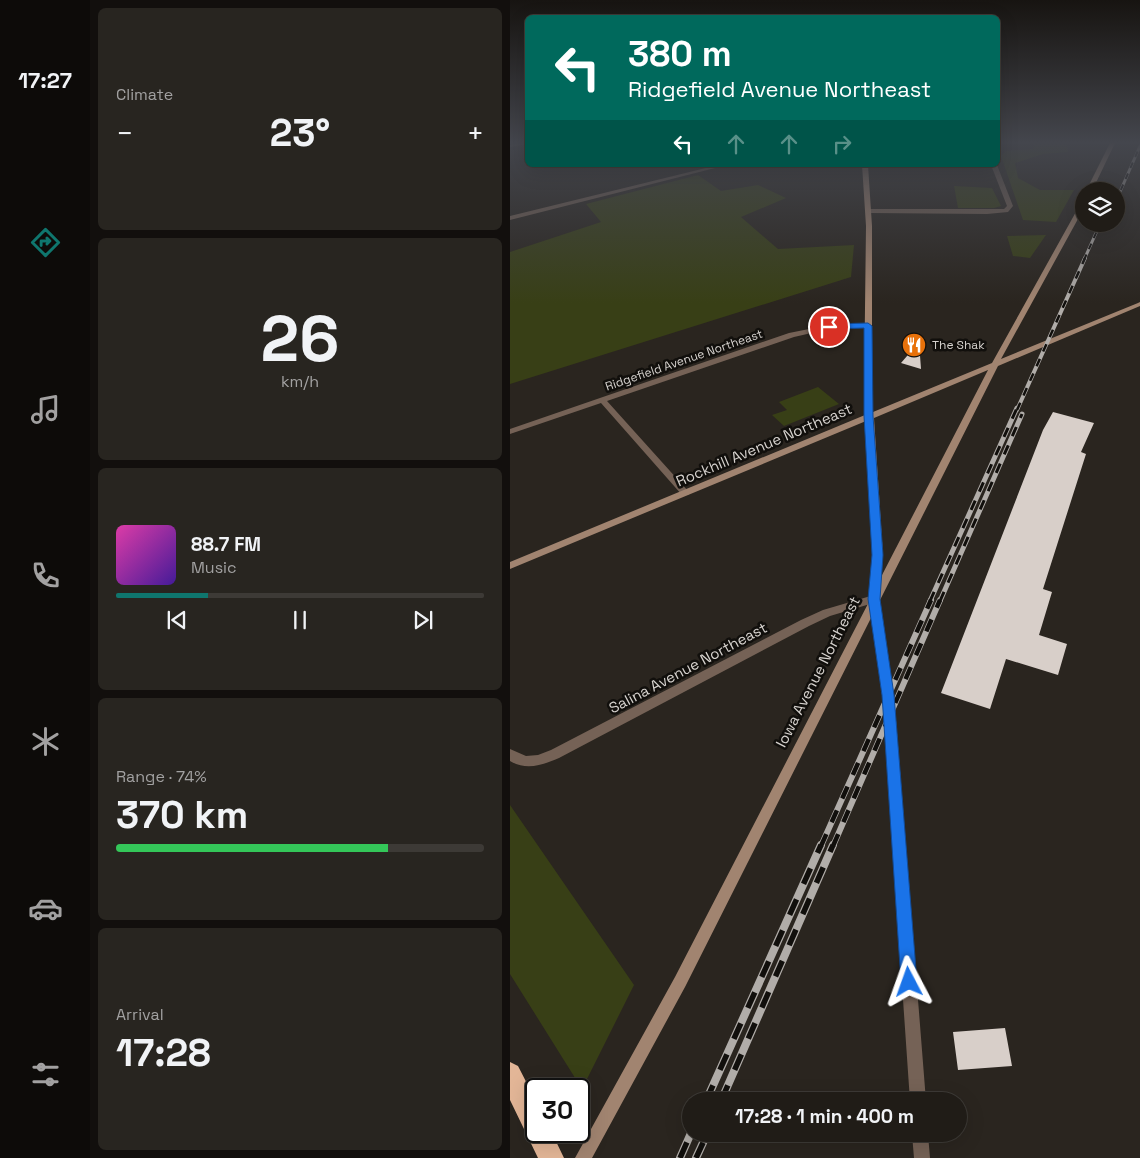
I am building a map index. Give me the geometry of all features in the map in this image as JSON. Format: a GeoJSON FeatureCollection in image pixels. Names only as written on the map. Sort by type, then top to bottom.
{"type":"FeatureCollection","features":[{"type":"Feature","properties":{"kind":"highway"},"geometry":{"type":"LineString","coordinates":[[513,1080],[525,1105]]}},
{"type":"Feature","properties":{"kind":"highway"},"geometry":{"type":"LineString","coordinates":[[544,1143],[552,1158]]}},
{"type":"Feature","properties":{"kind":"main road"},"geometry":{"type":"LineString","coordinates":[[868,195],[869,416],[878,555],[874,599]]}},
{"type":"Feature","properties":{"kind":"main road","name":"Iowa Avenue Northeast"},"geometry":{"type":"LineString","coordinates":[[583,1158],[680,982],[996,362],[1075,218]]}},
{"type":"Feature","properties":{"kind":"main road","name":"Rockhill Avenue Northeast"},"geometry":{"type":"LineString","coordinates":[[510,566],[996,362],[1140,304]]}},
{"type":"Feature","properties":{"kind":"street"},"geometry":{"type":"LineString","coordinates":[[510,218],[603,195]]}},
{"type":"Feature","properties":{"kind":"street"},"geometry":{"type":"LineString","coordinates":[[869,211],[1006,211],[1010,206],[1006,195]]}},
{"type":"Feature","properties":{"kind":"street","name":"Ridgefield Avenue Northeast"},"geometry":{"type":"LineString","coordinates":[[510,432],[792,335],[829,327],[868,326]]}},
{"type":"Feature","properties":{"kind":"street"},"geometry":{"type":"LineString","coordinates":[[602,400],[686,493]]}},
{"type":"Feature","properties":{"kind":"street"},"geometry":{"type":"LineString","coordinates":[[874,599],[888,695],[917,1092]]}},
{"type":"Feature","properties":{"kind":"street","name":"Salina Avenue Northeast"},"geometry":{"type":"LineString","coordinates":[[514,757],[528,763],[536,762],[555,754],[805,623],[826,613],[874,599]]}},
{"type":"Feature","properties":{"kind":"street"},"geometry":{"type":"LineString","coordinates":[[921,1142],[922,1158]]}},
{"type":"Feature","properties":{"kind":"green space"},"geometry":{"type":"Polygon","coordinates":[[[621,195],[780,195],[786,198],[741,217],[778,249],[854,245],[851,277],[510,384],[510,252],[601,222],[586,204],[621,195]]]}},
{"type":"Feature","properties":{"kind":"green space"},"geometry":{"type":"Polygon","coordinates":[[[956,195],[996,195],[1001,206],[994,208],[958,208],[956,195]]]}},
{"type":"Feature","properties":{"kind":"green space"},"geometry":{"type":"Polygon","coordinates":[[[1014,195],[1071,195],[1056,222],[1023,220],[1014,195]]]}},
{"type":"Feature","properties":{"kind":"green space"},"geometry":{"type":"Polygon","coordinates":[[[1046,235],[1030,258],[1013,256],[1007,236],[1046,235]]]}},
{"type":"Feature","properties":{"kind":"green space"},"geometry":{"type":"Polygon","coordinates":[[[818,387],[839,404],[784,426],[772,415],[787,410],[779,402],[818,387]]]}},
{"type":"Feature","properties":{"kind":"green space"},"geometry":{"type":"Polygon","coordinates":[[[510,805],[634,985],[588,1078],[575,1078],[510,974],[510,805]]]}},
{"type":"Feature","properties":{"kind":"building"},"geometry":{"type":"Polygon","coordinates":[[[919,342],[921,369],[901,363],[919,342]]]}},
{"type":"Feature","properties":{"kind":"building"},"geometry":{"type":"Polygon","coordinates":[[[1053,412],[1094,423],[1081,452],[1086,454],[1043,589],[1052,592],[1039,635],[1067,644],[1058,675],[1006,659],[990,709],[941,693],[1043,430],[1053,412]]]}},
{"type":"Feature","properties":{"kind":"building"},"geometry":{"type":"Polygon","coordinates":[[[1005,1028],[1012,1066],[958,1070],[953,1032],[1005,1028]]]}},
{"type":"Feature","properties":{"kind":"railway"},"geometry":{"type":"LineString","coordinates":[[1084,260],[1096,232]]}},
{"type":"Feature","properties":{"kind":"railway"},"geometry":{"type":"LineString","coordinates":[[1017,410],[1085,258]]}},
{"type":"Feature","properties":{"kind":"railway"},"geometry":{"type":"LineString","coordinates":[[930,601],[1017,408]]}},
{"type":"Feature","properties":{"kind":"railway"},"geometry":{"type":"LineString","coordinates":[[940,601],[1022,414]]}},
{"type":"Feature","properties":{"kind":"railway"},"geometry":{"type":"LineString","coordinates":[[821,846],[931,600]]}},
{"type":"Feature","properties":{"kind":"railway"},"geometry":{"type":"LineString","coordinates":[[833,846],[940,600]]}},
{"type":"Feature","properties":{"kind":"railway"},"geometry":{"type":"LineString","coordinates":[[710,1092],[821,845]]}},
{"type":"Feature","properties":{"kind":"railway"},"geometry":{"type":"LineString","coordinates":[[725,1092],[833,845]]}},
{"type":"Feature","properties":{"kind":"railway"},"geometry":{"type":"LineString","coordinates":[[680,1158],[687,1142]]}},
{"type":"Feature","properties":{"kind":"railway"},"geometry":{"type":"LineString","coordinates":[[696,1158],[703,1142]]}},
{"type":"Feature","properties":{"kind":"place","name":"The Shak"},"geometry":{"type":"Point","coordinates":[914,345]}},
{"type":"Feature","properties":{"kind":"route"},"geometry":{"type":"LineString","coordinates":[[829,327],[868,326],[869,416],[878,555],[874,599],[888,695],[909,982]]}}]}
